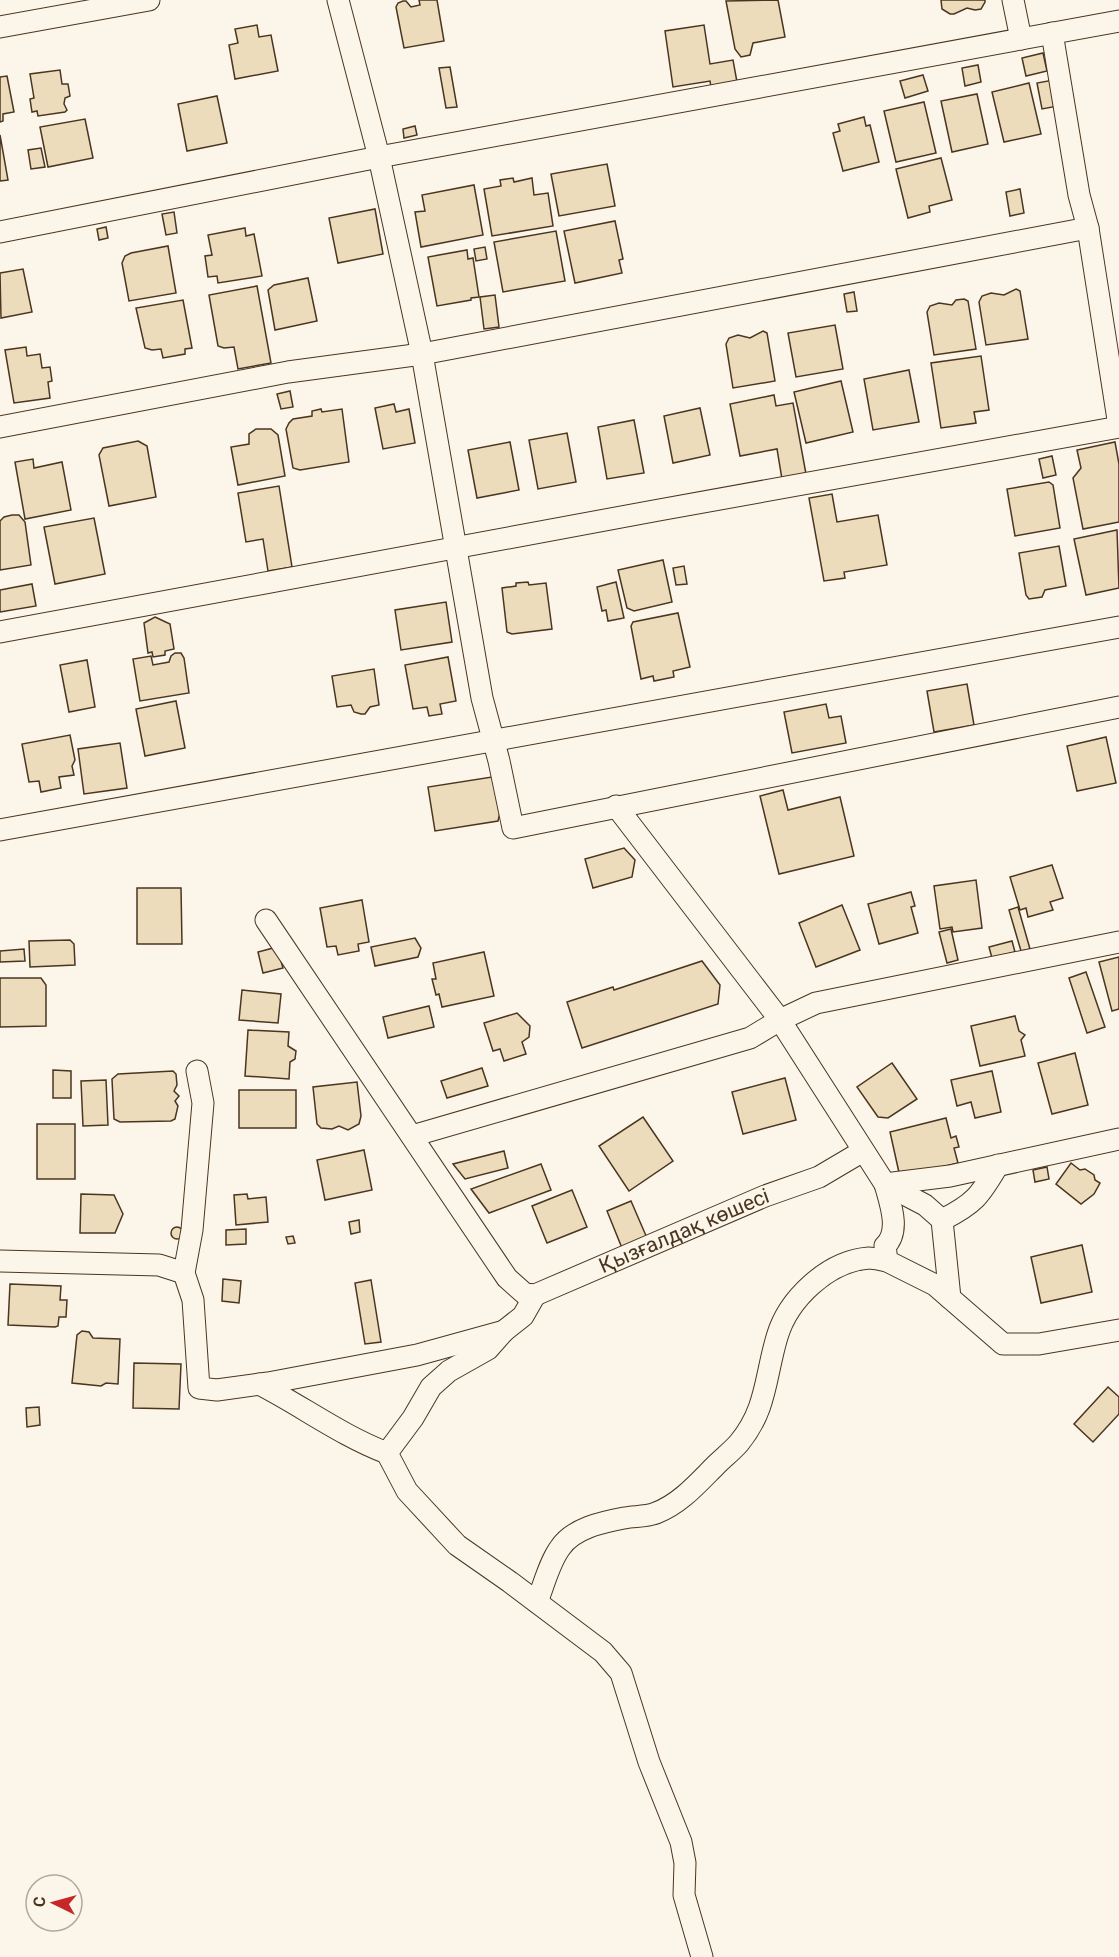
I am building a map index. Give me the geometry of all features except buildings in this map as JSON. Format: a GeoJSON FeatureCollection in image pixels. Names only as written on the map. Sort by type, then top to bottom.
{"type":"FeatureCollection","features":[{"type":"Feature","properties":{"kind":"street"},"geometry":{"type":"LineString","coordinates":[[0,27],[149,0]]}},
{"type":"Feature","properties":{"kind":"street"},"geometry":{"type":"LineString","coordinates":[[338,0],[379,157],[422,354],[482,698],[492,742],[499,761],[513,828],[1119,707]]}},
{"type":"Feature","properties":{"kind":"street"},"geometry":{"type":"LineString","coordinates":[[1013,0],[1021,39]]}},
{"type":"Feature","properties":{"kind":"street"},"geometry":{"type":"LineString","coordinates":[[0,232],[379,157],[1119,21]]}},
{"type":"Feature","properties":{"kind":"street"},"geometry":{"type":"LineString","coordinates":[[0,632],[1119,427],[1088,228],[1078,195],[1052,33]]}},
{"type":"Feature","properties":{"kind":"street"},"geometry":{"type":"LineString","coordinates":[[0,427],[288,372],[422,354],[1088,228]]}},
{"type":"Feature","properties":{"kind":"street"},"geometry":{"type":"LineString","coordinates":[[0,830],[1119,627]]}},
{"type":"Feature","properties":{"kind":"street"},"geometry":{"type":"LineString","coordinates":[[616,806],[780,1020],[885,1185],[894,1215],[890,1241],[885,1246],[887,1261]]}},
{"type":"Feature","properties":{"kind":"street"},"geometry":{"type":"LineString","coordinates":[[266,920],[507,1278],[525,1294],[535,1295],[523,1316],[504,1331],[488,1349],[449,1371],[431,1387],[413,1418],[387,1453]]}},
{"type":"Feature","properties":{"kind":"street"},"geometry":{"type":"LineString","coordinates":[[412,1136],[750,1038],[780,1020],[816,1003],[1119,942]]}},
{"type":"Feature","properties":{"kind":"street"},"geometry":{"type":"LineString","coordinates":[[197,1071],[203,1103],[192,1230],[184,1273],[193,1300],[200,1388],[217,1390],[259,1384],[417,1355],[504,1331]]}},
{"type":"Feature","properties":{"kind":"street"},"geometry":{"type":"LineString","coordinates":[[885,1185],[950,1176],[1119,1139]]}},
{"type":"Feature","properties":{"kind":"street","name":"Қызғалдақ көшесі"},"geometry":{"type":"LineString","coordinates":[[535,1295],[765,1196],[819,1177],[863,1151]]}},
{"type":"Feature","properties":{"kind":"street"},"geometry":{"type":"LineString","coordinates":[[942,1220],[967,1208],[983,1192],[998,1165]]}},
{"type":"Feature","properties":{"kind":"street"},"geometry":{"type":"LineString","coordinates":[[885,1185],[925,1205],[942,1220],[950,1299]]}},
{"type":"Feature","properties":{"kind":"street"},"geometry":{"type":"LineString","coordinates":[[537,1602],[560,1548],[572,1535],[596,1525],[626,1517],[654,1514],[671,1506],[739,1443],[756,1417],[765,1393],[777,1336],[789,1311],[801,1296],[829,1271],[854,1261],[870,1258],[887,1261],[935,1285],[1004,1344],[1039,1344],[1119,1330]]}},
{"type":"Feature","properties":{"kind":"street"},"geometry":{"type":"LineString","coordinates":[[0,1261],[159,1265],[184,1273]]}},
{"type":"Feature","properties":{"kind":"street"},"geometry":{"type":"LineString","coordinates":[[259,1384],[366,1445],[387,1453],[407,1491],[457,1545],[603,1652],[621,1673],[649,1762],[681,1842],[685,1863],[684,1895],[702,1957]]}}]}
